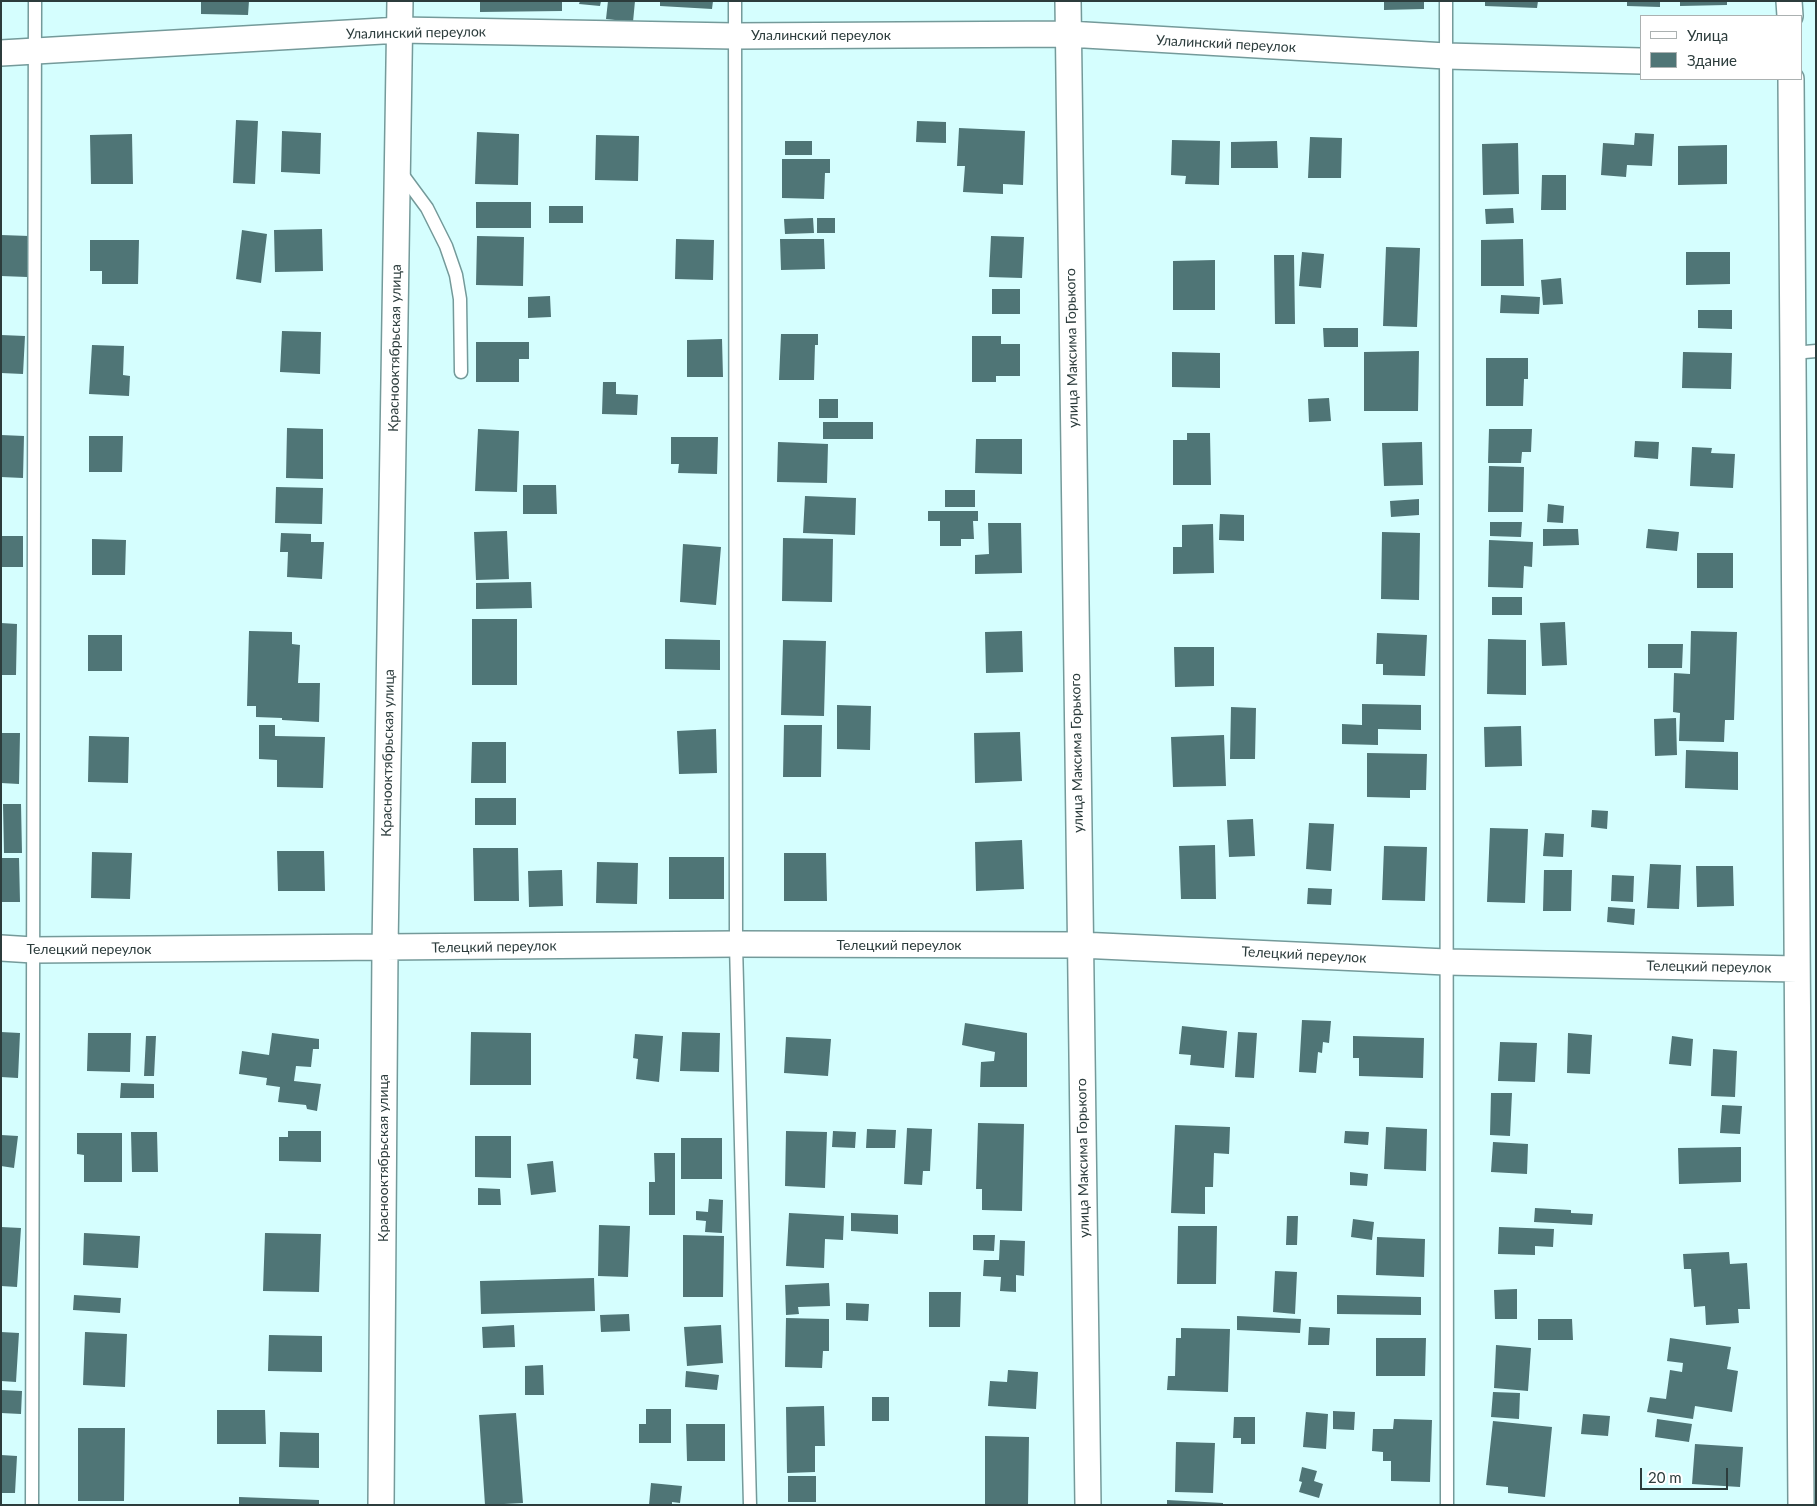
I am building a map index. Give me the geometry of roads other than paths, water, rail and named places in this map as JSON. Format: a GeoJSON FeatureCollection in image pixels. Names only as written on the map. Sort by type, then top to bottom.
{"type":"FeatureCollection","features":[{"type":"Feature","properties":{"kind":"street","name":"Краснооктябрьская улица"},"geometry":{"type":"LineString","coordinates":[[381,1505],[385,948],[400,1]]}},
{"type":"Feature","properties":{"kind":"street","name":"улица Максима Горького"},"geometry":{"type":"LineString","coordinates":[[1068,1],[1088,1505]]}},
{"type":"Feature","properties":{"kind":"street"},"geometry":{"type":"LineString","coordinates":[[1789,1],[1790,15]]}},
{"type":"Feature","properties":{"kind":"street","name":"Улалинский переулок"},"geometry":{"type":"LineString","coordinates":[[1,53],[400,30],[734,36],[1068,34],[1446,56],[1640,62]]}},
{"type":"Feature","properties":{"kind":"street"},"geometry":{"type":"LineString","coordinates":[[1791,80],[1804,352],[1797,969],[1801,1505]]}},
{"type":"Feature","properties":{"kind":"street","name":"Телецкий переулок"},"geometry":{"type":"LineString","coordinates":[[1,948],[33,950],[736,944],[1080,945],[1446,962],[1797,969]]}},
{"type":"Feature","properties":{"kind":"lane"},"geometry":{"type":"LineString","coordinates":[[32,1505],[34,1]]}},
{"type":"Feature","properties":{"kind":"lane"},"geometry":{"type":"LineString","coordinates":[[735,1],[736,944],[750,1505]]}},
{"type":"Feature","properties":{"kind":"lane"},"geometry":{"type":"LineString","coordinates":[[1446,1],[1447,1505]]}},
{"type":"Feature","properties":{"kind":"lane"},"geometry":{"type":"LineString","coordinates":[[398,168],[427,208],[446,246],[456,275],[460,299],[461,372]]}}]}
